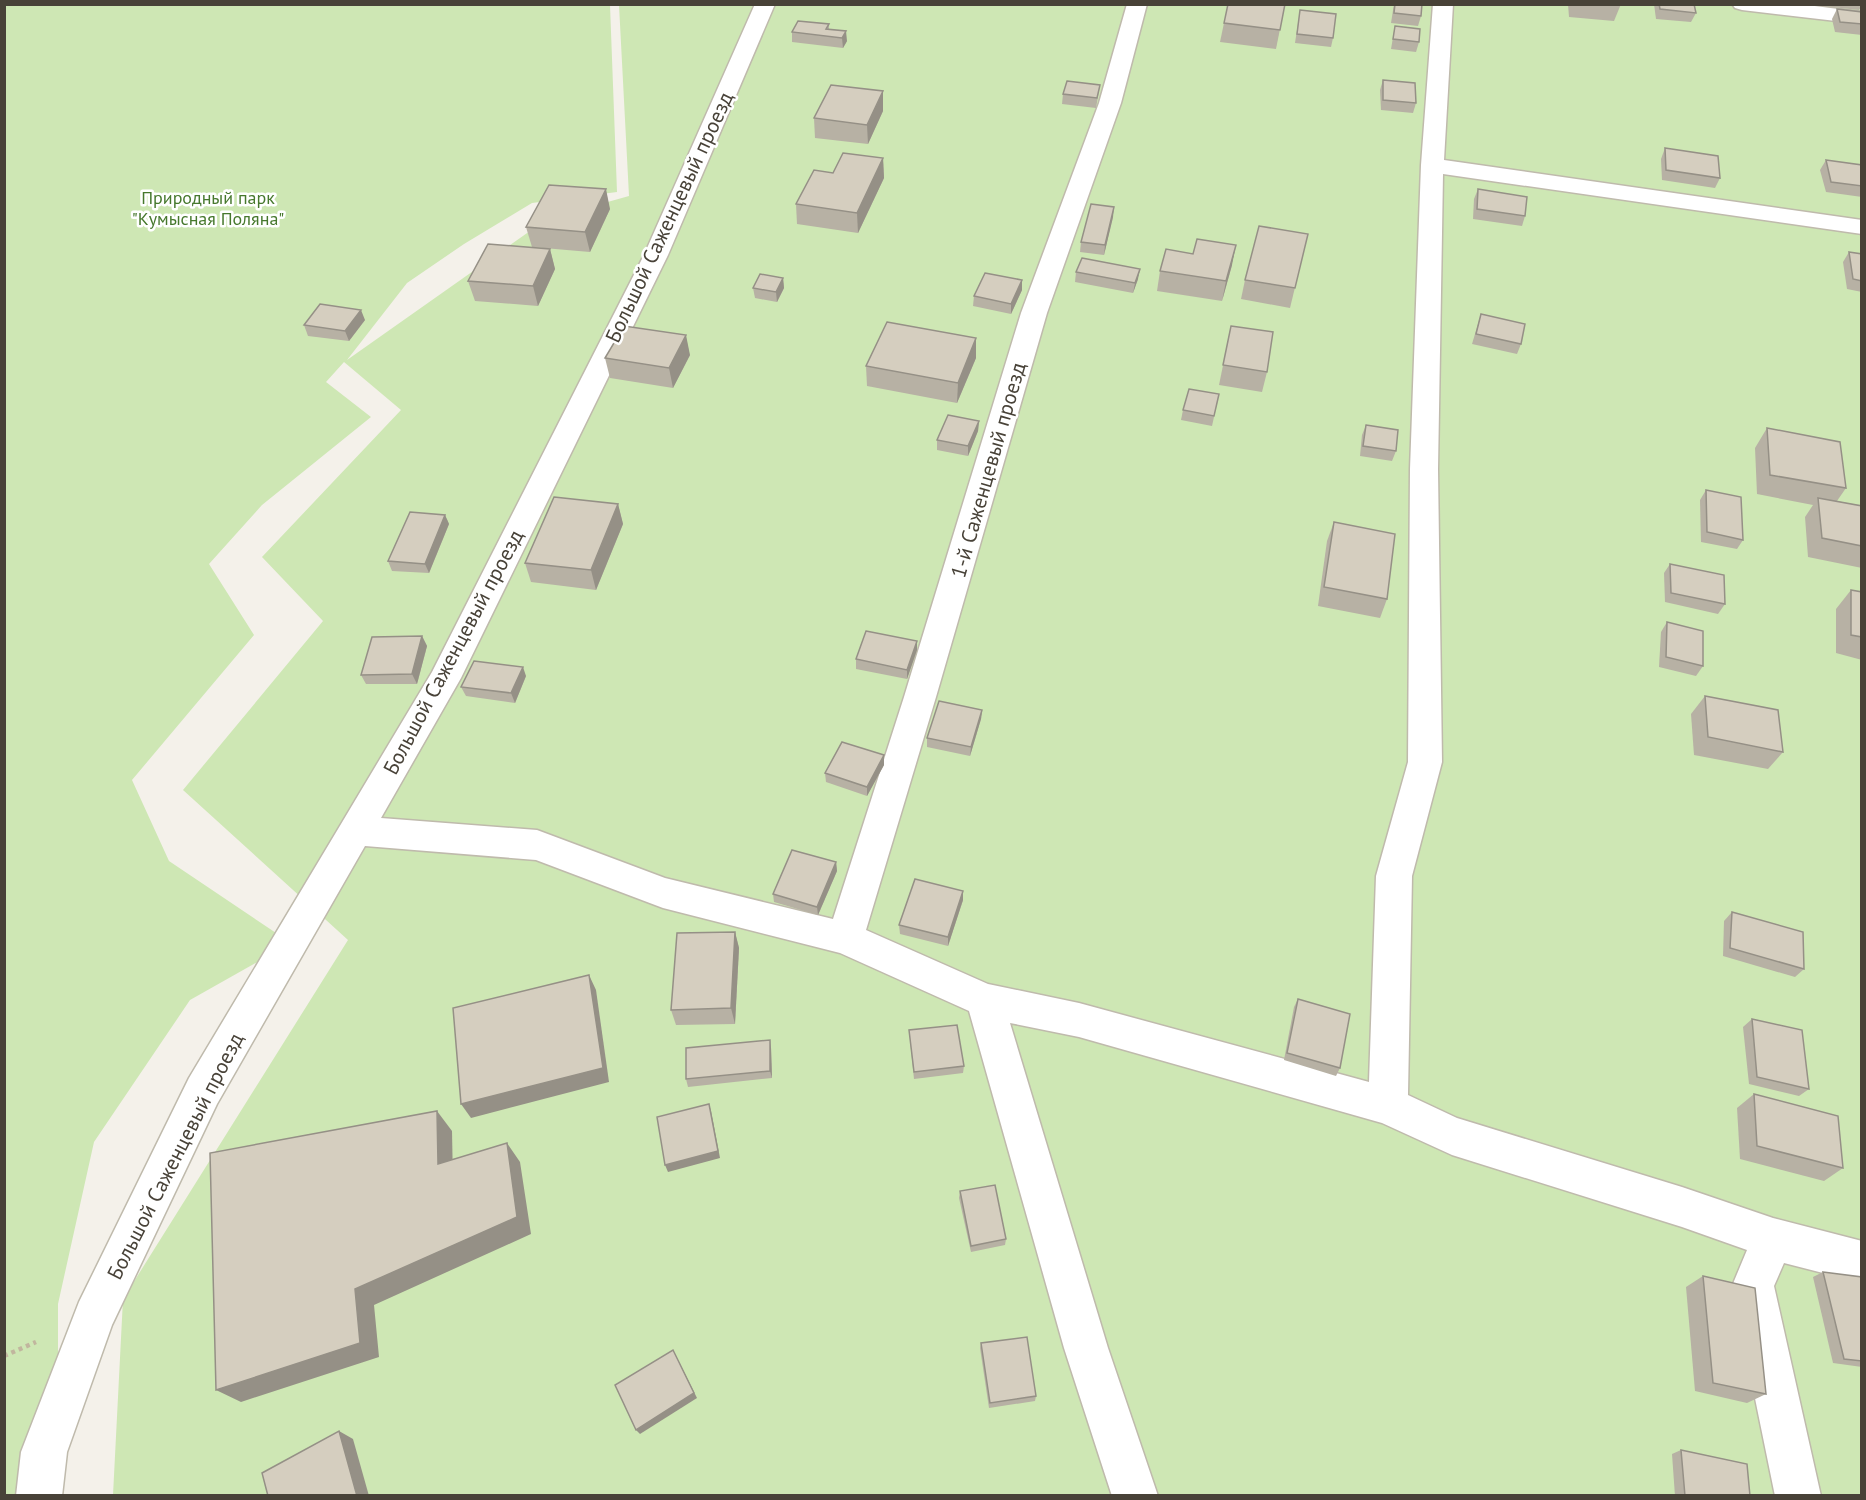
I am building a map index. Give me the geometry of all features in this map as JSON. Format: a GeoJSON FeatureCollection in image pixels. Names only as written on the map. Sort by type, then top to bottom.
{"type":"FeatureCollection","features":[{"type":"Feature","properties":{"kind":"lane","name":"Большой Саженцевый проезд"},"geometry":{"type":"LineString","coordinates":[[39,1496],[44,1452],[94,1317],[203,1091],[444,678],[656,255],[765,4]]}},
{"type":"Feature","properties":{"kind":"lane","name":"1-й Саженцевый проезд"},"geometry":{"type":"LineString","coordinates":[[845,938],[914,719],[1034,313],[1110,103],[1137,4]]}},
{"type":"Feature","properties":{"kind":"lane"},"geometry":{"type":"LineString","coordinates":[[1388,1106],[1394,876],[1425,762],[1424,469],[1432,165],[1443,4]]}},
{"type":"Feature","properties":{"kind":"lane"},"geometry":{"type":"LineString","coordinates":[[1742,4],[1862,18]]}},
{"type":"Feature","properties":{"kind":"lane"},"geometry":{"type":"LineString","coordinates":[[1432,165],[1862,228]]}},
{"type":"Feature","properties":{"kind":"lane"},"geometry":{"type":"LineString","coordinates":[[356,831],[537,845],[663,893],[845,938],[985,1000],[1079,1020],[1388,1106],[1452,1136],[1682,1207],[1773,1239],[1862,1262]]}},
{"type":"Feature","properties":{"kind":"lane"},"geometry":{"type":"LineString","coordinates":[[985,1000],[1086,1348],[1135,1496]]}},
{"type":"Feature","properties":{"kind":"lane"},"geometry":{"type":"LineString","coordinates":[[1773,1239],[1753,1286],[1798,1496]]}},
{"type":"Feature","properties":{"kind":"green space","name":"Природный парк \"Кумысная Поляна\""},"geometry":{"type":"Polygon","coordinates":[[[5,5],[610,5],[617,192],[532,203],[464,244],[407,283],[347,360],[547,219],[629,196],[619,5],[1861,5],[1861,1495],[113,1495],[123,1299],[348,940],[183,790],[323,621],[262,557],[401,410],[344,362],[326,382],[371,417],[262,505],[209,564],[254,635],[132,780],[169,861],[291,943],[190,1000],[94,1142],[58,1304],[58,1495],[5,1496],[5,5]]]}},
{"type":"Feature","properties":{"kind":"building"},"geometry":{"type":"Polygon","coordinates":[[[1228,4],[1285,4],[1280,30],[1224,23],[1228,4]]]}},
{"type":"Feature","properties":{"kind":"building"},"geometry":{"type":"Polygon","coordinates":[[[1395,4],[1422,4],[1421,16],[1394,13],[1395,4]]]}},
{"type":"Feature","properties":{"kind":"building"},"geometry":{"type":"Polygon","coordinates":[[[1659,4],[1694,4],[1696,13],[1660,9],[1659,4]]]}},
{"type":"Feature","properties":{"kind":"building"},"geometry":{"type":"Polygon","coordinates":[[[1837,9],[1862,12],[1862,24],[1840,22],[1837,9]]]}},
{"type":"Feature","properties":{"kind":"building"},"geometry":{"type":"Polygon","coordinates":[[[1300,10],[1336,14],[1333,38],[1297,34],[1300,10]]]}},
{"type":"Feature","properties":{"kind":"building"},"geometry":{"type":"Polygon","coordinates":[[[798,21],[829,24],[826,29],[846,31],[842,38],[792,32],[798,21]]]}},
{"type":"Feature","properties":{"kind":"building"},"geometry":{"type":"Polygon","coordinates":[[[1395,26],[1420,29],[1419,42],[1393,39],[1395,26]]]}},
{"type":"Feature","properties":{"kind":"building"},"geometry":{"type":"Polygon","coordinates":[[[1383,80],[1415,83],[1416,103],[1383,100],[1383,80]]]}},
{"type":"Feature","properties":{"kind":"building"},"geometry":{"type":"Polygon","coordinates":[[[1067,81],[1100,85],[1097,98],[1063,94],[1067,81]]]}},
{"type":"Feature","properties":{"kind":"building"},"geometry":{"type":"Polygon","coordinates":[[[831,85],[883,91],[867,125],[814,118],[831,85]]]}},
{"type":"Feature","properties":{"kind":"building"},"geometry":{"type":"Polygon","coordinates":[[[1665,148],[1718,156],[1720,178],[1666,170],[1665,148]]]}},
{"type":"Feature","properties":{"kind":"building"},"geometry":{"type":"Polygon","coordinates":[[[843,153],[883,158],[857,213],[796,204],[814,170],[833,173],[843,153]]]}},
{"type":"Feature","properties":{"kind":"building"},"geometry":{"type":"Polygon","coordinates":[[[1826,160],[1862,165],[1862,186],[1831,182],[1826,160]]]}},
{"type":"Feature","properties":{"kind":"building"},"geometry":{"type":"Polygon","coordinates":[[[549,185],[606,189],[585,232],[526,227],[549,185]]]}},
{"type":"Feature","properties":{"kind":"building"},"geometry":{"type":"Polygon","coordinates":[[[1478,189],[1527,197],[1525,216],[1477,209],[1478,189]]]}},
{"type":"Feature","properties":{"kind":"building"},"geometry":{"type":"Polygon","coordinates":[[[1091,204],[1114,207],[1105,245],[1081,242],[1091,204]]]}},
{"type":"Feature","properties":{"kind":"building"},"geometry":{"type":"Polygon","coordinates":[[[1259,226],[1308,234],[1295,288],[1245,280],[1259,226]]]}},
{"type":"Feature","properties":{"kind":"building"},"geometry":{"type":"Polygon","coordinates":[[[1197,239],[1236,245],[1226,281],[1160,271],[1166,249],[1193,254],[1197,239]]]}},
{"type":"Feature","properties":{"kind":"building"},"geometry":{"type":"Polygon","coordinates":[[[488,244],[550,249],[533,286],[468,281],[488,244]]]}},
{"type":"Feature","properties":{"kind":"building"},"geometry":{"type":"Polygon","coordinates":[[[1849,252],[1862,254],[1862,281],[1853,279],[1849,252]]]}},
{"type":"Feature","properties":{"kind":"building"},"geometry":{"type":"Polygon","coordinates":[[[1082,258],[1140,269],[1135,283],[1076,272],[1082,258]]]}},
{"type":"Feature","properties":{"kind":"building"},"geometry":{"type":"Polygon","coordinates":[[[985,273],[1022,280],[1011,304],[974,296],[985,273]]]}},
{"type":"Feature","properties":{"kind":"building"},"geometry":{"type":"Polygon","coordinates":[[[760,274],[783,278],[776,292],[753,288],[760,274]]]}},
{"type":"Feature","properties":{"kind":"building"},"geometry":{"type":"Polygon","coordinates":[[[320,304],[361,310],[345,331],[304,325],[320,304]]]}},
{"type":"Feature","properties":{"kind":"building"},"geometry":{"type":"Polygon","coordinates":[[[1481,314],[1525,324],[1521,344],[1476,334],[1481,314]]]}},
{"type":"Feature","properties":{"kind":"building"},"geometry":{"type":"Polygon","coordinates":[[[887,322],[976,338],[958,383],[866,366],[887,322]]]}},
{"type":"Feature","properties":{"kind":"building"},"geometry":{"type":"Polygon","coordinates":[[[624,326],[686,335],[669,368],[605,358],[624,326]]]}},
{"type":"Feature","properties":{"kind":"building"},"geometry":{"type":"Polygon","coordinates":[[[1231,326],[1273,332],[1267,372],[1223,365],[1231,326]]]}},
{"type":"Feature","properties":{"kind":"building"},"geometry":{"type":"Polygon","coordinates":[[[1189,389],[1219,394],[1214,416],[1183,410],[1189,389]]]}},
{"type":"Feature","properties":{"kind":"building"},"geometry":{"type":"Polygon","coordinates":[[[948,415],[979,421],[968,446],[937,440],[948,415]]]}},
{"type":"Feature","properties":{"kind":"building"},"geometry":{"type":"Polygon","coordinates":[[[1366,425],[1398,430],[1396,451],[1363,446],[1366,425]]]}},
{"type":"Feature","properties":{"kind":"building"},"geometry":{"type":"Polygon","coordinates":[[[1767,428],[1840,442],[1846,488],[1770,475],[1767,428]]]}},
{"type":"Feature","properties":{"kind":"building"},"geometry":{"type":"Polygon","coordinates":[[[1706,490],[1741,497],[1743,540],[1707,532],[1706,490]]]}},
{"type":"Feature","properties":{"kind":"building"},"geometry":{"type":"Polygon","coordinates":[[[554,497],[618,504],[591,570],[525,563],[554,497]]]}},
{"type":"Feature","properties":{"kind":"building"},"geometry":{"type":"Polygon","coordinates":[[[1818,498],[1862,506],[1862,546],[1822,538],[1818,498]]]}},
{"type":"Feature","properties":{"kind":"building"},"geometry":{"type":"Polygon","coordinates":[[[410,512],[445,515],[425,564],[388,561],[410,512]]]}},
{"type":"Feature","properties":{"kind":"building"},"geometry":{"type":"Polygon","coordinates":[[[1334,522],[1395,534],[1387,599],[1324,587],[1334,522]]]}},
{"type":"Feature","properties":{"kind":"building"},"geometry":{"type":"Polygon","coordinates":[[[1670,564],[1724,575],[1725,604],[1671,593],[1670,564]]]}},
{"type":"Feature","properties":{"kind":"building"},"geometry":{"type":"Polygon","coordinates":[[[1851,590],[1862,592],[1862,637],[1851,635],[1851,590]]]}},
{"type":"Feature","properties":{"kind":"building"},"geometry":{"type":"Polygon","coordinates":[[[1667,622],[1703,631],[1703,666],[1666,657],[1667,622]]]}},
{"type":"Feature","properties":{"kind":"building"},"geometry":{"type":"Polygon","coordinates":[[[866,631],[917,641],[907,670],[856,659],[866,631]]]}},
{"type":"Feature","properties":{"kind":"building"},"geometry":{"type":"Polygon","coordinates":[[[422,636],[412,674],[361,675],[372,637],[422,636]]]}},
{"type":"Feature","properties":{"kind":"building"},"geometry":{"type":"Polygon","coordinates":[[[474,661],[523,667],[511,693],[461,687],[474,661]]]}},
{"type":"Feature","properties":{"kind":"building"},"geometry":{"type":"Polygon","coordinates":[[[1705,696],[1778,710],[1783,752],[1708,737],[1705,696]]]}},
{"type":"Feature","properties":{"kind":"building"},"geometry":{"type":"Polygon","coordinates":[[[939,701],[982,710],[971,747],[927,738],[939,701]]]}},
{"type":"Feature","properties":{"kind":"building"},"geometry":{"type":"Polygon","coordinates":[[[842,742],[884,755],[867,787],[825,773],[842,742]]]}},
{"type":"Feature","properties":{"kind":"building"},"geometry":{"type":"Polygon","coordinates":[[[792,850],[836,862],[817,907],[773,894],[792,850]]]}},
{"type":"Feature","properties":{"kind":"building"},"geometry":{"type":"Polygon","coordinates":[[[915,879],[963,891],[948,937],[899,925],[915,879]]]}},
{"type":"Feature","properties":{"kind":"building"},"geometry":{"type":"Polygon","coordinates":[[[1732,912],[1803,932],[1804,969],[1730,948],[1732,912]]]}},
{"type":"Feature","properties":{"kind":"building"},"geometry":{"type":"Polygon","coordinates":[[[735,932],[731,1008],[671,1010],[677,933],[735,932]]]}},
{"type":"Feature","properties":{"kind":"building"},"geometry":{"type":"Polygon","coordinates":[[[589,975],[603,1068],[461,1104],[453,1008],[589,975]]]}},
{"type":"Feature","properties":{"kind":"building"},"geometry":{"type":"Polygon","coordinates":[[[1298,999],[1350,1014],[1340,1068],[1287,1053],[1298,999]]]}},
{"type":"Feature","properties":{"kind":"building"},"geometry":{"type":"Polygon","coordinates":[[[1752,1019],[1802,1030],[1809,1089],[1757,1077],[1752,1019]]]}},
{"type":"Feature","properties":{"kind":"building"},"geometry":{"type":"Polygon","coordinates":[[[957,1025],[964,1066],[914,1072],[909,1030],[957,1025]]]}},
{"type":"Feature","properties":{"kind":"building"},"geometry":{"type":"Polygon","coordinates":[[[770,1040],[770,1071],[686,1079],[686,1048],[770,1040]]]}},
{"type":"Feature","properties":{"kind":"building"},"geometry":{"type":"Polygon","coordinates":[[[1754,1094],[1838,1116],[1843,1168],[1757,1146],[1754,1094]]]}},
{"type":"Feature","properties":{"kind":"building"},"geometry":{"type":"Polygon","coordinates":[[[709,1104],[718,1151],[665,1165],[657,1117],[709,1104]]]}},
{"type":"Feature","properties":{"kind":"building"},"geometry":{"type":"Polygon","coordinates":[[[437,1111],[438,1164],[507,1143],[517,1217],[355,1289],[360,1343],[216,1390],[210,1153],[437,1111]]]}},
{"type":"Feature","properties":{"kind":"building"},"geometry":{"type":"Polygon","coordinates":[[[995,1185],[1006,1239],[971,1246],[960,1191],[995,1185]]]}},
{"type":"Feature","properties":{"kind":"building"},"geometry":{"type":"Polygon","coordinates":[[[1823,1272],[1862,1277],[1862,1361],[1844,1359],[1823,1272]]]}},
{"type":"Feature","properties":{"kind":"building"},"geometry":{"type":"Polygon","coordinates":[[[1703,1276],[1755,1288],[1766,1394],[1713,1383],[1703,1276]]]}},
{"type":"Feature","properties":{"kind":"building"},"geometry":{"type":"Polygon","coordinates":[[[1027,1337],[1036,1396],[990,1403],[981,1343],[1027,1337]]]}},
{"type":"Feature","properties":{"kind":"building"},"geometry":{"type":"Polygon","coordinates":[[[673,1350],[694,1393],[636,1430],[615,1385],[673,1350]]]}},
{"type":"Feature","properties":{"kind":"building"},"geometry":{"type":"Polygon","coordinates":[[[339,1431],[357,1496],[268,1496],[262,1473],[339,1431]]]}},
{"type":"Feature","properties":{"kind":"building"},"geometry":{"type":"Polygon","coordinates":[[[1681,1450],[1747,1464],[1750,1496],[1685,1496],[1681,1450]]]}}]}
